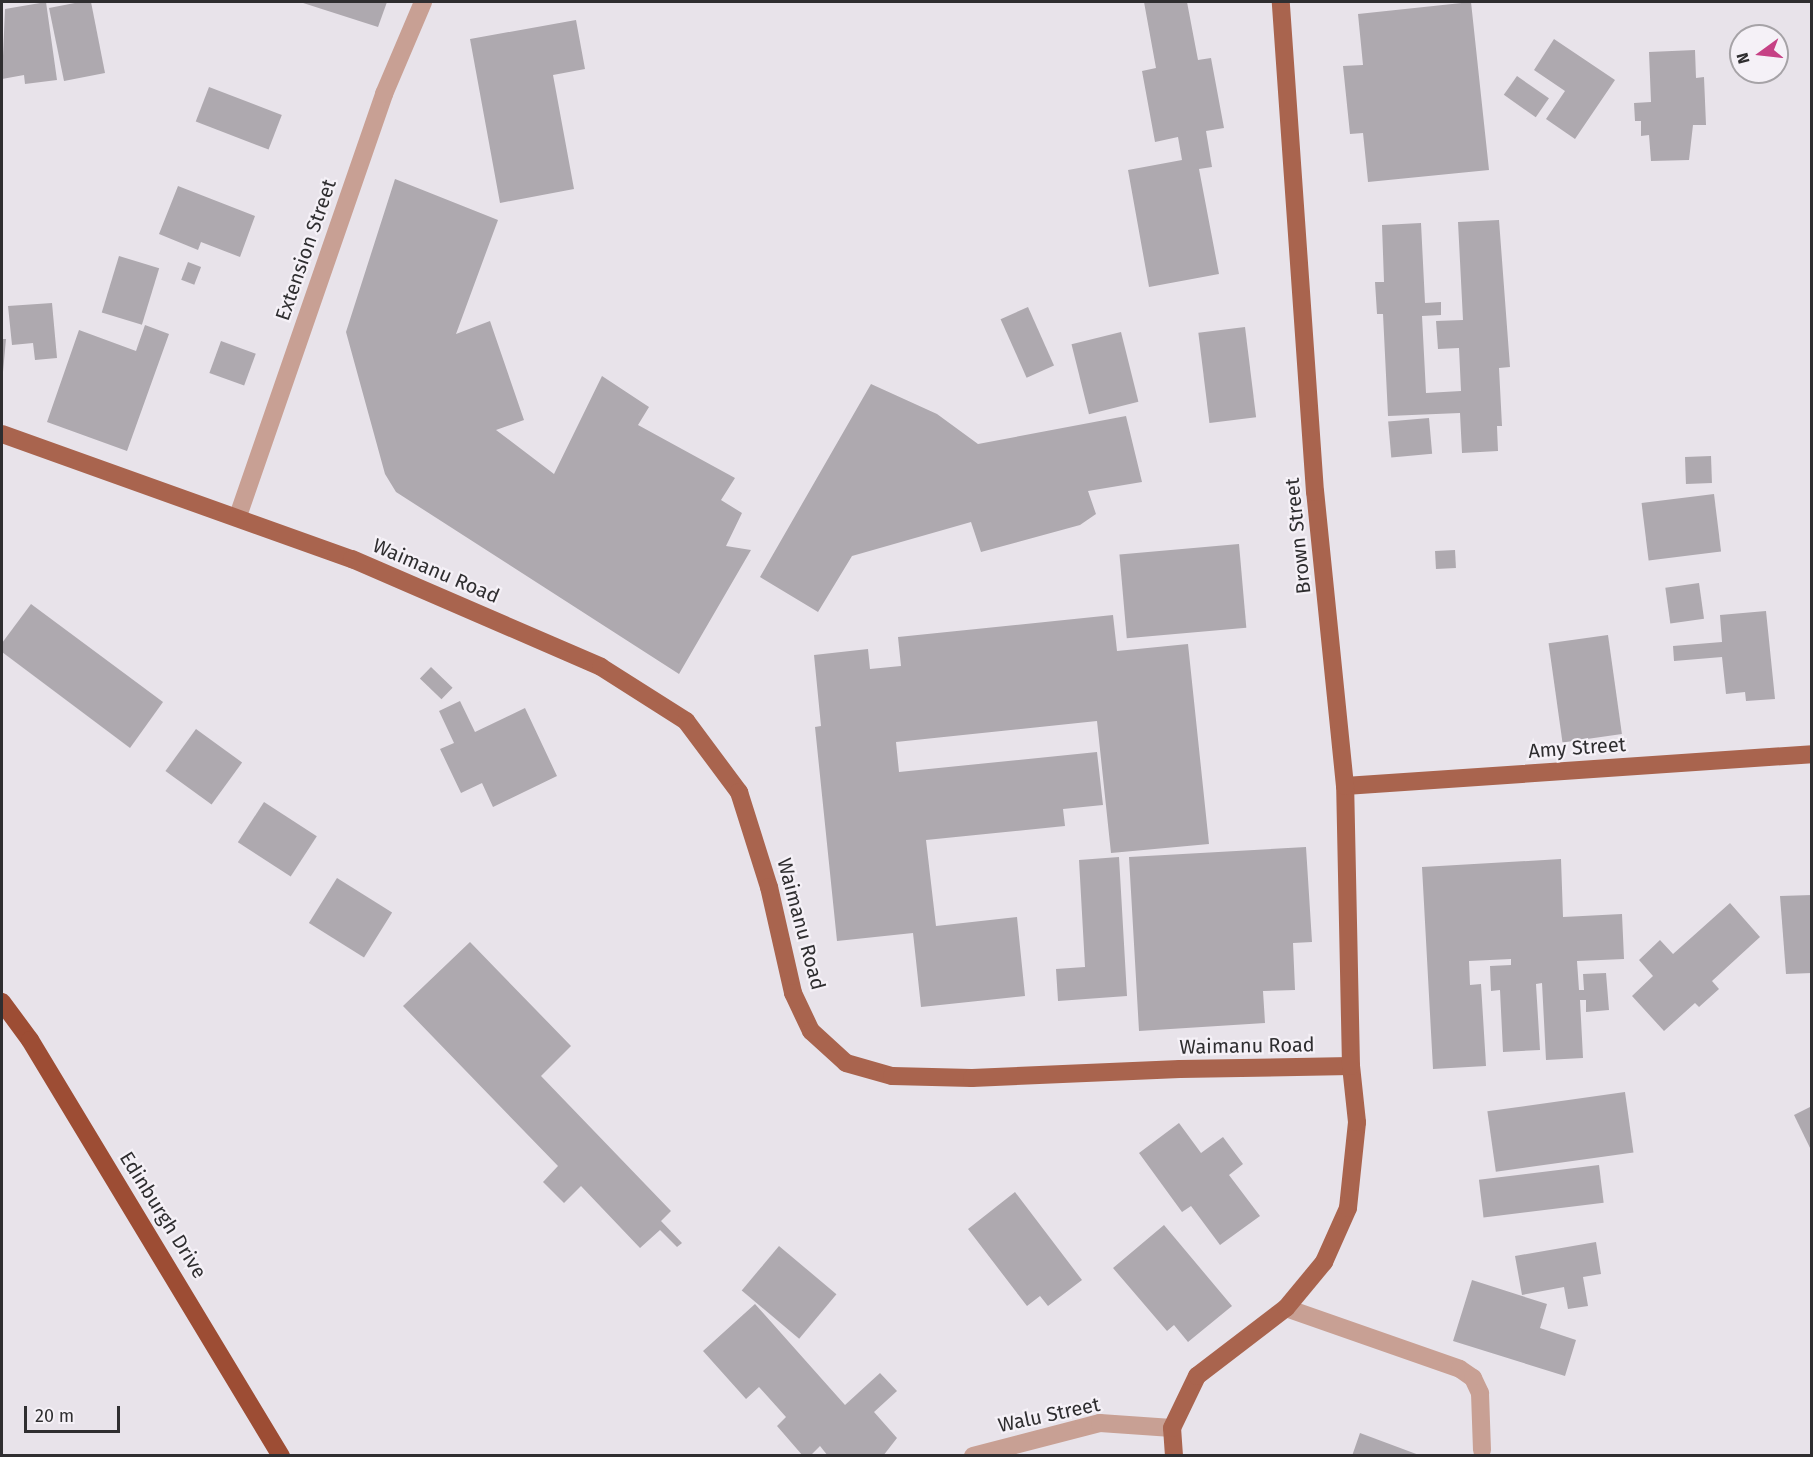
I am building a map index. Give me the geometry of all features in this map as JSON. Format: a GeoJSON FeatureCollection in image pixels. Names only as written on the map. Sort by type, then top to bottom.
{"type":"FeatureCollection","features":[{"type":"Feature","properties":{"kind":"highway","name":"Edinburgh Drive"},"geometry":{"type":"LineString","coordinates":[[2,1002],[30,1040],[281,1455]]}},
{"type":"Feature","properties":{"kind":"main road","name":"Brown Street"},"geometry":{"type":"LineString","coordinates":[[1281,2],[1315,492],[1345,786],[1351,1066]]}},
{"type":"Feature","properties":{"kind":"main road","name":"Waimanu Road"},"geometry":{"type":"LineString","coordinates":[[2,434],[238,516],[352,559],[601,667],[686,721],[739,792],[769,887],[793,993],[811,1031],[846,1063],[892,1076],[972,1078],[1180,1069],[1351,1066]]}},
{"type":"Feature","properties":{"kind":"main road","name":"Amy Street"},"geometry":{"type":"LineString","coordinates":[[1345,786],[1812,754]]}},
{"type":"Feature","properties":{"kind":"main road"},"geometry":{"type":"LineString","coordinates":[[1174,1455],[1172,1428],[1197,1376],[1287,1308],[1324,1262],[1348,1208],[1356,1122],[1351,1066]]}},
{"type":"Feature","properties":{"kind":"street","name":"Extension Street"},"geometry":{"type":"LineString","coordinates":[[238,516],[384,94],[423,2]]}},
{"type":"Feature","properties":{"kind":"street"},"geometry":{"type":"LineString","coordinates":[[1287,1308],[1460,1369],[1473,1378],[1480,1393],[1482,1450]]}},
{"type":"Feature","properties":{"kind":"street","name":"Walu Street"},"geometry":{"type":"LineString","coordinates":[[973,1455],[1100,1423],[1172,1428]]}},
{"type":"Feature","properties":{"kind":"building"},"geometry":{"type":"Polygon","coordinates":[[[46,2],[57,80],[25,84],[24,75],[2,79],[5,9],[46,2]]]}},
{"type":"Feature","properties":{"kind":"building"},"geometry":{"type":"Polygon","coordinates":[[[91,2],[105,73],[64,81],[49,8],[91,2]]]}},
{"type":"Feature","properties":{"kind":"building"},"geometry":{"type":"Polygon","coordinates":[[[300,2],[387,2],[378,27],[300,2]]]}},
{"type":"Feature","properties":{"kind":"building"},"geometry":{"type":"Polygon","coordinates":[[[1144,2],[1187,2],[1198,60],[1211,58],[1224,128],[1206,131],[1212,167],[1199,169],[1219,274],[1149,287],[1128,170],[1182,160],[1178,137],[1155,142],[1142,71],[1156,68],[1144,2]]]}},
{"type":"Feature","properties":{"kind":"building"},"geometry":{"type":"Polygon","coordinates":[[[1471,2],[1489,170],[1368,182],[1363,133],[1350,134],[1343,66],[1363,65],[1358,14],[1471,2]]]}},
{"type":"Feature","properties":{"kind":"building"},"geometry":{"type":"Polygon","coordinates":[[[576,20],[585,69],[553,75],[574,189],[500,203],[470,39],[576,20]]]}},
{"type":"Feature","properties":{"kind":"building"},"geometry":{"type":"Polygon","coordinates":[[[1554,39],[1615,80],[1575,139],[1546,119],[1565,91],[1534,70],[1554,39]]]}},
{"type":"Feature","properties":{"kind":"building"},"geometry":{"type":"Polygon","coordinates":[[[1695,50],[1696,78],[1704,77],[1706,125],[1693,125],[1689,160],[1651,161],[1649,135],[1641,136],[1641,121],[1635,121],[1634,103],[1651,102],[1649,52],[1695,50]]]}},
{"type":"Feature","properties":{"kind":"building"},"geometry":{"type":"Polygon","coordinates":[[[1517,76],[1549,98],[1536,117],[1504,95],[1517,76]]]}},
{"type":"Feature","properties":{"kind":"building"},"geometry":{"type":"Polygon","coordinates":[[[209,87],[282,115],[269,149],[196,122],[209,87]]]}},
{"type":"Feature","properties":{"kind":"building"},"geometry":{"type":"Polygon","coordinates":[[[395,179],[498,220],[456,334],[490,321],[524,420],[496,430],[554,474],[602,376],[649,407],[638,425],[735,478],[721,500],[742,513],[726,546],[751,550],[679,674],[396,492],[385,474],[346,332],[395,179]]]}},
{"type":"Feature","properties":{"kind":"building"},"geometry":{"type":"Polygon","coordinates":[[[178,186],[255,216],[240,257],[201,242],[198,250],[159,234],[178,186]]]}},
{"type":"Feature","properties":{"kind":"building"},"geometry":{"type":"Polygon","coordinates":[[[1499,220],[1510,367],[1499,368],[1502,426],[1497,426],[1498,451],[1462,453],[1460,413],[1388,416],[1383,314],[1377,314],[1375,282],[1384,282],[1382,225],[1421,223],[1425,303],[1441,302],[1441,315],[1422,316],[1426,393],[1461,391],[1459,348],[1438,349],[1436,321],[1463,320],[1458,222],[1499,220]]]}},
{"type":"Feature","properties":{"kind":"building"},"geometry":{"type":"Polygon","coordinates":[[[119,256],[159,268],[142,325],[102,312],[119,256]]]}},
{"type":"Feature","properties":{"kind":"building"},"geometry":{"type":"Polygon","coordinates":[[[188,262],[201,267],[194,285],[181,280],[188,262]]]}},
{"type":"Feature","properties":{"kind":"building"},"geometry":{"type":"Polygon","coordinates":[[[52,303],[57,358],[35,360],[33,343],[12,345],[8,306],[52,303]]]}},
{"type":"Feature","properties":{"kind":"building"},"geometry":{"type":"Polygon","coordinates":[[[1028,307],[1054,365],[1027,378],[1001,319],[1028,307]]]}},
{"type":"Feature","properties":{"kind":"building"},"geometry":{"type":"Polygon","coordinates":[[[145,325],[169,334],[127,451],[47,422],[79,330],[136,351],[145,325]]]}},
{"type":"Feature","properties":{"kind":"building"},"geometry":{"type":"Polygon","coordinates":[[[1245,327],[1256,417],[1209,423],[1198,333],[1245,327]]]}},
{"type":"Feature","properties":{"kind":"building"},"geometry":{"type":"Polygon","coordinates":[[[1121,332],[1138,402],[1089,414],[1072,344],[1121,332]]]}},
{"type":"Feature","properties":{"kind":"building"},"geometry":{"type":"Polygon","coordinates":[[[2,339],[6,339],[3,372],[2,372],[2,339]]]}},
{"type":"Feature","properties":{"kind":"building"},"geometry":{"type":"Polygon","coordinates":[[[221,341],[256,354],[244,386],[209,373],[221,341]]]}},
{"type":"Feature","properties":{"kind":"building"},"geometry":{"type":"Polygon","coordinates":[[[871,384],[937,414],[978,444],[1126,416],[1142,482],[1088,491],[1096,514],[1080,525],[981,552],[971,522],[852,556],[818,612],[760,577],[871,384]]]}},
{"type":"Feature","properties":{"kind":"building"},"geometry":{"type":"Polygon","coordinates":[[[1429,418],[1432,454],[1391,457],[1388,422],[1429,418]]]}},
{"type":"Feature","properties":{"kind":"building"},"geometry":{"type":"Polygon","coordinates":[[[1711,456],[1712,483],[1686,484],[1685,457],[1711,456]]]}},
{"type":"Feature","properties":{"kind":"building"},"geometry":{"type":"Polygon","coordinates":[[[1714,494],[1721,552],[1649,560],[1642,503],[1714,494]]]}},
{"type":"Feature","properties":{"kind":"building"},"geometry":{"type":"Polygon","coordinates":[[[1239,544],[1246,628],[1127,638],[1119,554],[1239,544]]]}},
{"type":"Feature","properties":{"kind":"building"},"geometry":{"type":"Polygon","coordinates":[[[1455,550],[1456,568],[1436,569],[1435,551],[1455,550]]]}},
{"type":"Feature","properties":{"kind":"building"},"geometry":{"type":"Polygon","coordinates":[[[1699,583],[1704,619],[1670,623],[1665,588],[1699,583]]]}},
{"type":"Feature","properties":{"kind":"building"},"geometry":{"type":"Polygon","coordinates":[[[31,604],[163,702],[130,748],[2,652],[2,643],[31,604]]]}},
{"type":"Feature","properties":{"kind":"building"},"geometry":{"type":"Polygon","coordinates":[[[1766,611],[1775,699],[1746,701],[1745,692],[1726,694],[1722,657],[1674,661],[1673,646],[1722,642],[1720,615],[1766,611]]]}},
{"type":"Feature","properties":{"kind":"building"},"geometry":{"type":"Polygon","coordinates":[[[1113,615],[1117,651],[1188,644],[1209,844],[1111,853],[1097,721],[896,742],[899,772],[1097,752],[1103,805],[1063,809],[1065,826],[926,840],[936,926],[1017,917],[1025,996],[921,1007],[913,933],[837,941],[815,727],[821,726],[814,655],[868,649],[870,669],[901,666],[898,637],[1113,615]]]}},
{"type":"Feature","properties":{"kind":"building"},"geometry":{"type":"Polygon","coordinates":[[[1608,635],[1622,734],[1563,742],[1549,643],[1608,635]]]}},
{"type":"Feature","properties":{"kind":"building"},"geometry":{"type":"Polygon","coordinates":[[[431,667],[453,688],[441,699],[420,679],[431,667]]]}},
{"type":"Feature","properties":{"kind":"building"},"geometry":{"type":"Polygon","coordinates":[[[460,701],[475,732],[525,708],[557,776],[493,807],[482,783],[461,793],[440,749],[454,743],[439,711],[460,701]]]}},
{"type":"Feature","properties":{"kind":"building"},"geometry":{"type":"Polygon","coordinates":[[[196,729],[242,763],[212,805],[165,771],[196,729]]]}},
{"type":"Feature","properties":{"kind":"building"},"geometry":{"type":"Polygon","coordinates":[[[264,802],[317,836],[291,877],[238,842],[264,802]]]}},
{"type":"Feature","properties":{"kind":"building"},"geometry":{"type":"Polygon","coordinates":[[[1306,847],[1312,942],[1293,943],[1295,990],[1263,991],[1265,1023],[1139,1031],[1129,857],[1306,847]]]}},
{"type":"Feature","properties":{"kind":"building"},"geometry":{"type":"Polygon","coordinates":[[[1119,857],[1127,996],[1058,1001],[1056,969],[1085,967],[1079,860],[1119,857]]]}},
{"type":"Feature","properties":{"kind":"building"},"geometry":{"type":"Polygon","coordinates":[[[1561,859],[1563,917],[1622,914],[1624,959],[1577,961],[1579,990],[1584,990],[1583,974],[1606,973],[1609,1010],[1586,1012],[1586,1000],[1580,1000],[1583,1058],[1546,1060],[1542,983],[1536,984],[1540,1050],[1503,1052],[1500,990],[1491,991],[1490,966],[1511,965],[1511,959],[1469,961],[1470,985],[1481,984],[1486,1066],[1433,1069],[1422,867],[1561,859]]]}},
{"type":"Feature","properties":{"kind":"building"},"geometry":{"type":"Polygon","coordinates":[[[337,878],[392,912],[364,957],[309,923],[337,878]]]}},
{"type":"Feature","properties":{"kind":"building"},"geometry":{"type":"Polygon","coordinates":[[[1812,895],[1812,973],[1786,974],[1780,896],[1812,895]]]}},
{"type":"Feature","properties":{"kind":"building"},"geometry":{"type":"Polygon","coordinates":[[[1730,903],[1760,937],[1712,981],[1719,989],[1699,1007],[1695,1003],[1664,1031],[1632,996],[1653,976],[1639,960],[1660,940],[1673,954],[1730,903]]]}},
{"type":"Feature","properties":{"kind":"building"},"geometry":{"type":"Polygon","coordinates":[[[470,942],[571,1046],[541,1076],[671,1211],[661,1221],[682,1243],[677,1247],[660,1230],[640,1248],[581,1186],[564,1203],[543,1182],[558,1166],[403,1006],[470,942]]]}},
{"type":"Feature","properties":{"kind":"building"},"geometry":{"type":"Polygon","coordinates":[[[1625,1092],[1633,1152],[1496,1172],[1487,1111],[1625,1092]]]}},
{"type":"Feature","properties":{"kind":"building"},"geometry":{"type":"Polygon","coordinates":[[[1812,1106],[1812,1152],[1794,1115],[1812,1106]]]}},
{"type":"Feature","properties":{"kind":"building"},"geometry":{"type":"Polygon","coordinates":[[[1179,1123],[1201,1153],[1223,1137],[1243,1164],[1229,1175],[1260,1216],[1220,1245],[1191,1206],[1182,1212],[1139,1153],[1179,1123]]]}},
{"type":"Feature","properties":{"kind":"building"},"geometry":{"type":"Polygon","coordinates":[[[1599,1165],[1604,1203],[1484,1217],[1479,1180],[1599,1165]]]}},
{"type":"Feature","properties":{"kind":"building"},"geometry":{"type":"Polygon","coordinates":[[[1015,1192],[1082,1280],[1048,1306],[1040,1296],[1027,1306],[968,1229],[1015,1192]]]}},
{"type":"Feature","properties":{"kind":"building"},"geometry":{"type":"Polygon","coordinates":[[[1164,1225],[1232,1306],[1188,1342],[1174,1325],[1167,1331],[1113,1268],[1164,1225]]]}},
{"type":"Feature","properties":{"kind":"building"},"geometry":{"type":"Polygon","coordinates":[[[1596,1242],[1601,1274],[1583,1277],[1588,1306],[1568,1309],[1564,1287],[1522,1295],[1515,1256],[1596,1242]]]}},
{"type":"Feature","properties":{"kind":"building"},"geometry":{"type":"Polygon","coordinates":[[[779,1246],[836,1294],[799,1339],[742,1290],[779,1246]]]}},
{"type":"Feature","properties":{"kind":"building"},"geometry":{"type":"Polygon","coordinates":[[[1472,1280],[1547,1304],[1540,1328],[1576,1340],[1565,1376],[1453,1341],[1472,1280]]]}},
{"type":"Feature","properties":{"kind":"building"},"geometry":{"type":"Polygon","coordinates":[[[755,1304],[845,1405],[880,1373],[897,1391],[874,1412],[897,1438],[883,1456],[828,1456],[820,1446],[810,1456],[803,1456],[777,1426],[786,1417],[759,1387],[746,1399],[703,1351],[755,1304]]]}},
{"type":"Feature","properties":{"kind":"building"},"geometry":{"type":"Polygon","coordinates":[[[1360,1433],[1419,1455],[1419,1456],[1352,1456],[1360,1433]]]}}]}
